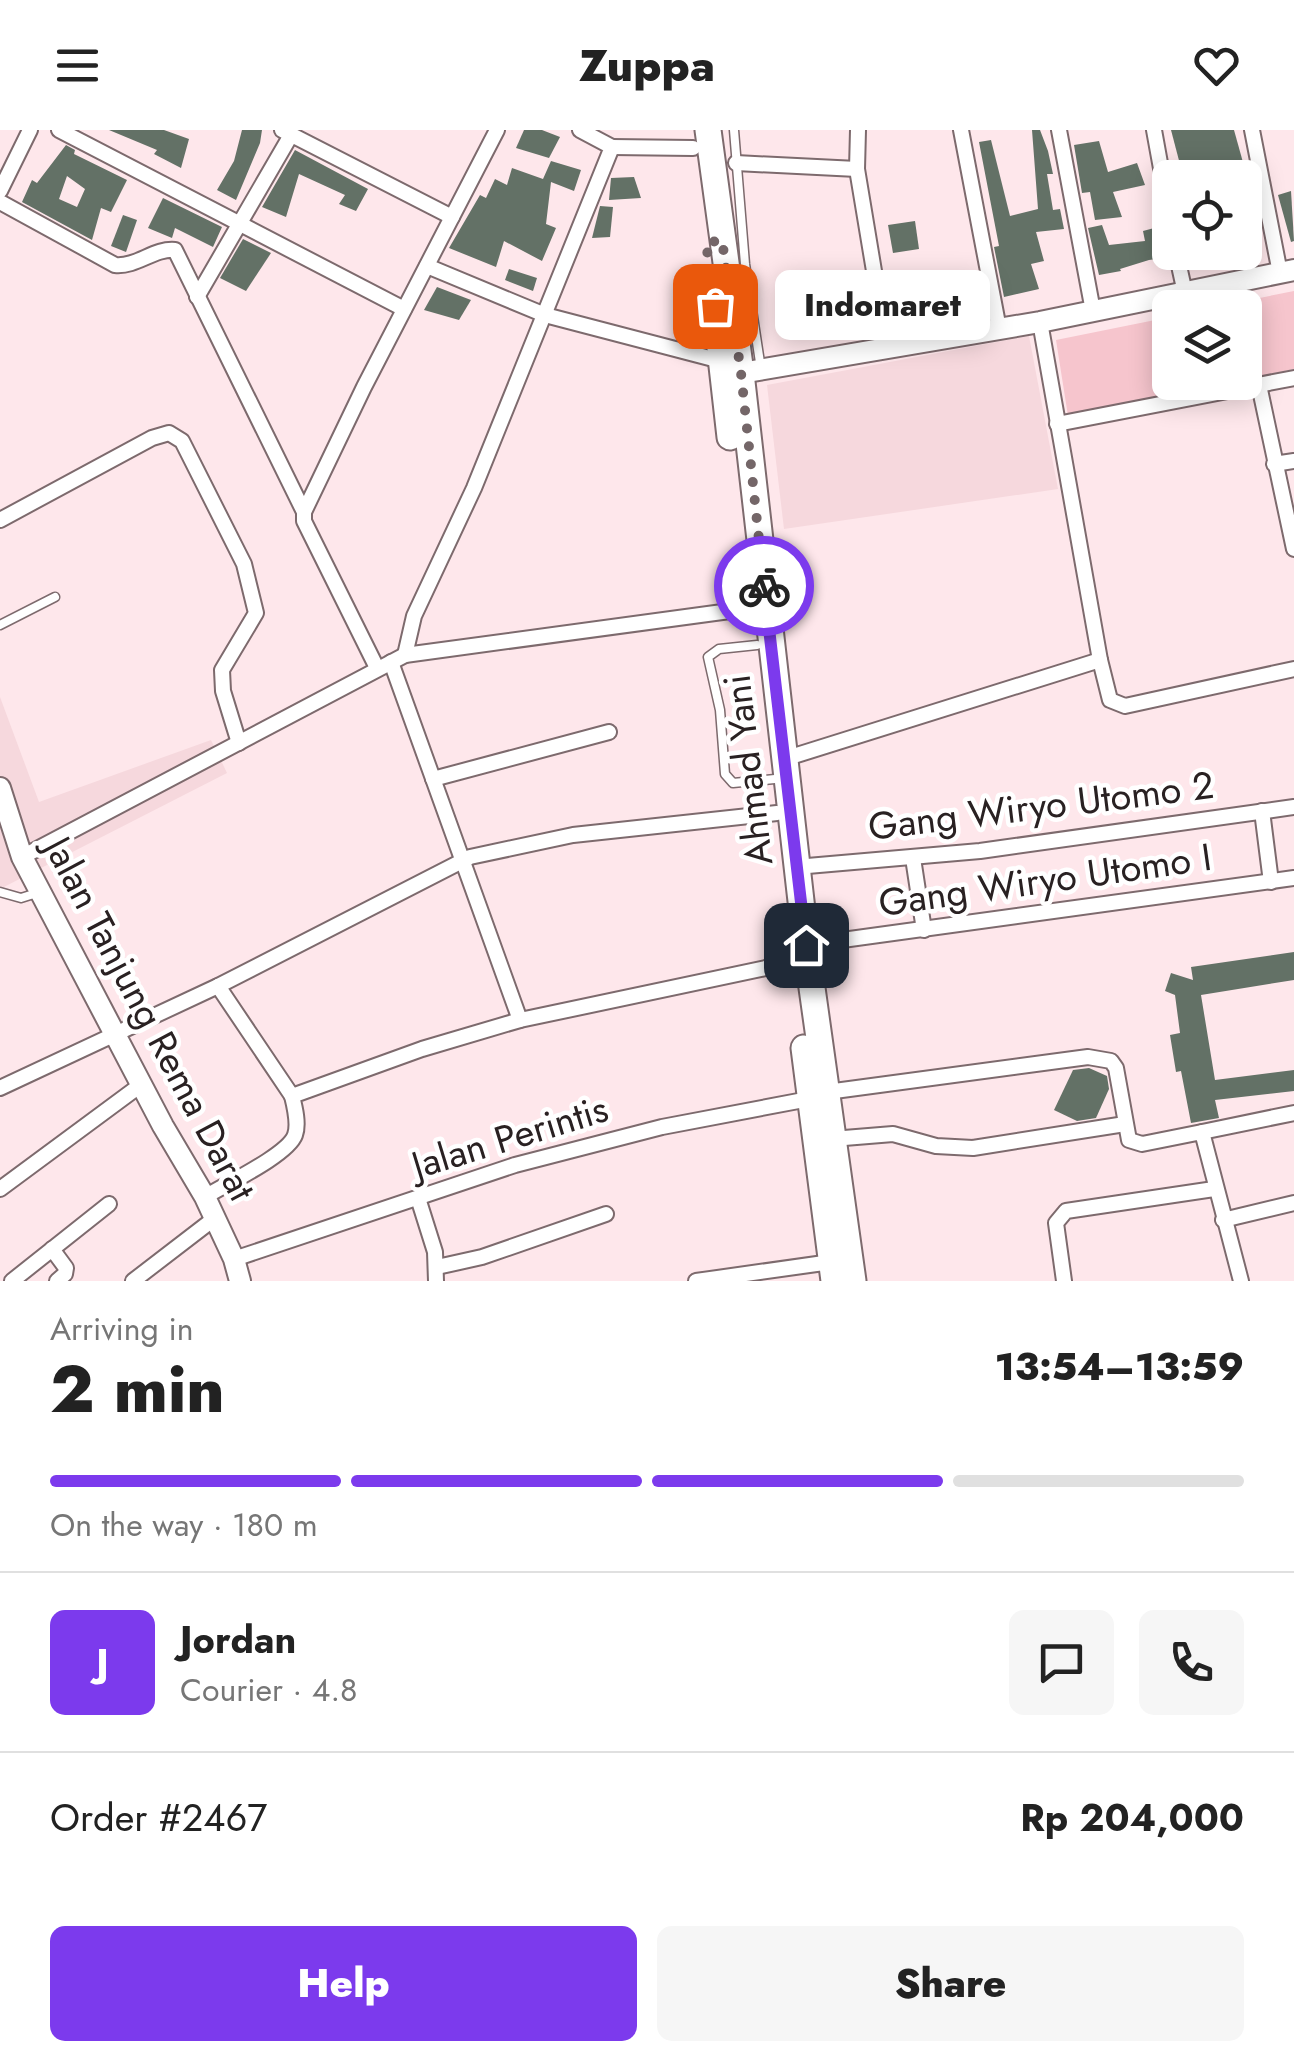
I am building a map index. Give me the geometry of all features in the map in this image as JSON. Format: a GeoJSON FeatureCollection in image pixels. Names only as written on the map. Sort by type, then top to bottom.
{"type":"FeatureCollection","features":[{"type":"Feature","properties":{"kind":"highway"},"geometry":{"type":"LineString","coordinates":[[697,136],[712,232],[741,368],[752,608],[781,772],[776,813],[829,1155],[833,1272]]}},
{"type":"Feature","properties":{"kind":"highway","name":"Ahmad Yani"},"geometry":{"type":"LineString","coordinates":[[712,232],[737,281],[741,368],[781,772],[796,867],[800,954]]}},
{"type":"Feature","properties":{"kind":"highway"},"geometry":{"type":"LineString","coordinates":[[831,1194],[852,1281]]}},
{"type":"Feature","properties":{"kind":"street"},"geometry":{"type":"LineString","coordinates":[[0,191],[30,130]]}},
{"type":"Feature","properties":{"kind":"street"},"geometry":{"type":"LineString","coordinates":[[59,130],[404,309]]}},
{"type":"Feature","properties":{"kind":"street"},"geometry":{"type":"LineString","coordinates":[[497,130],[404,309],[304,512],[304,521],[384,665],[433,779],[520,1020]]}},
{"type":"Feature","properties":{"kind":"street"},"geometry":{"type":"LineString","coordinates":[[580,130],[612,148],[697,136]]}},
{"type":"Feature","properties":{"kind":"street"},"geometry":{"type":"LineString","coordinates":[[858,130],[856,169],[887,348]]}},
{"type":"Feature","properties":{"kind":"street"},"geometry":{"type":"LineString","coordinates":[[962,130],[1000,329]]}},
{"type":"Feature","properties":{"kind":"street"},"geometry":{"type":"LineString","coordinates":[[1059,130],[1093,311]]}},
{"type":"Feature","properties":{"kind":"street"},"geometry":{"type":"LineString","coordinates":[[1154,130],[1159,160]]}},
{"type":"Feature","properties":{"kind":"street"},"geometry":{"type":"LineString","coordinates":[[1199,290],[1287,271],[1252,130]]}},
{"type":"Feature","properties":{"kind":"street"},"geometry":{"type":"LineString","coordinates":[[197,297],[242,224],[286,132],[452,217]]}},
{"type":"Feature","properties":{"kind":"street"},"geometry":{"type":"LineString","coordinates":[[406,655],[414,616],[474,488],[612,148]]}},
{"type":"Feature","properties":{"kind":"street"},"geometry":{"type":"LineString","coordinates":[[736,163],[856,169]]}},
{"type":"Feature","properties":{"kind":"street"},"geometry":{"type":"LineString","coordinates":[[0,202],[116,265],[129,265],[168,248],[175,250],[304,512]]}},
{"type":"Feature","properties":{"kind":"street"},"geometry":{"type":"LineString","coordinates":[[427,266],[545,315],[741,368],[887,348],[1152,299]]}},
{"type":"Feature","properties":{"kind":"street"},"geometry":{"type":"LineString","coordinates":[[1040,322],[1110,700],[1120,706],[1294,669]]}},
{"type":"Feature","properties":{"kind":"street"},"geometry":{"type":"LineString","coordinates":[[1262,384],[1294,378]]}},
{"type":"Feature","properties":{"kind":"street"},"geometry":{"type":"LineString","coordinates":[[1058,424],[1182,400]]}},
{"type":"Feature","properties":{"kind":"street"},"geometry":{"type":"LineString","coordinates":[[1262,400],[1294,549]]}},
{"type":"Feature","properties":{"kind":"street"},"geometry":{"type":"LineString","coordinates":[[0,520],[152,438],[169,433],[182,441],[244,564],[256,613],[222,670],[223,690],[239,743]]}},
{"type":"Feature","properties":{"kind":"street"},"geometry":{"type":"LineString","coordinates":[[1274,464],[1294,461]]}},
{"type":"Feature","properties":{"kind":"street"},"geometry":{"type":"LineString","coordinates":[[22,857],[406,655],[752,608]]}},
{"type":"Feature","properties":{"kind":"street"},"geometry":{"type":"LineString","coordinates":[[781,772],[1100,660]]}},
{"type":"Feature","properties":{"kind":"street"},"geometry":{"type":"LineString","coordinates":[[433,779],[609,732]]}},
{"type":"Feature","properties":{"kind":"street","name":"Jalan Tanjung Rema Darat"},"geometry":{"type":"LineString","coordinates":[[0,788],[22,857],[215,1218],[240,1281]]}},
{"type":"Feature","properties":{"kind":"street","name":"Gang Wiryo Utomo 2"},"geometry":{"type":"LineString","coordinates":[[796,867],[912,858],[1294,807]]}},
{"type":"Feature","properties":{"kind":"street"},"geometry":{"type":"LineString","coordinates":[[1262,811],[1271,882]]}},
{"type":"Feature","properties":{"kind":"street"},"geometry":{"type":"LineString","coordinates":[[0,1088],[218,986],[462,861],[496,849],[573,835],[776,813]]}},
{"type":"Feature","properties":{"kind":"street"},"geometry":{"type":"LineString","coordinates":[[912,858],[924,930]]}},
{"type":"Feature","properties":{"kind":"street","name":"Gang Wiryo Utomo I"},"geometry":{"type":"LineString","coordinates":[[292,1096],[422,1049],[520,1020],[800,954],[924,930],[1294,878]]}},
{"type":"Feature","properties":{"kind":"street"},"geometry":{"type":"LineString","coordinates":[[204,1197],[280,1151],[293,1140],[296,1122],[292,1096],[218,986]]}},
{"type":"Feature","properties":{"kind":"street","name":"Jalan Perintis"},"geometry":{"type":"LineString","coordinates":[[234,1258],[515,1165],[599,1142],[818,1096],[1101,1058],[1112,1061],[1116,1068],[1125,1124]]}},
{"type":"Feature","properties":{"kind":"street"},"geometry":{"type":"LineString","coordinates":[[0,1189],[142,1084]]}},
{"type":"Feature","properties":{"kind":"street"},"geometry":{"type":"LineString","coordinates":[[829,1155],[893,1134],[936,1146],[973,1148],[1125,1124],[1129,1140],[1138,1144],[1294,1114]]}},
{"type":"Feature","properties":{"kind":"street"},"geometry":{"type":"LineString","coordinates":[[1202,1132],[1241,1281]]}},
{"type":"Feature","properties":{"kind":"street"},"geometry":{"type":"LineString","coordinates":[[1064,1281],[1056,1223],[1066,1211],[1214,1188]]}},
{"type":"Feature","properties":{"kind":"street"},"geometry":{"type":"LineString","coordinates":[[418,1198],[437,1274],[606,1214]]}},
{"type":"Feature","properties":{"kind":"street"},"geometry":{"type":"LineString","coordinates":[[1224,1220],[1294,1203]]}},
{"type":"Feature","properties":{"kind":"street"},"geometry":{"type":"LineString","coordinates":[[12,1281],[109,1204]]}},
{"type":"Feature","properties":{"kind":"street"},"geometry":{"type":"LineString","coordinates":[[133,1281],[215,1218]]}},
{"type":"Feature","properties":{"kind":"street"},"geometry":{"type":"LineString","coordinates":[[52,1249],[66,1268],[57,1281]]}},
{"type":"Feature","properties":{"kind":"street"},"geometry":{"type":"LineString","coordinates":[[696,1281],[833,1272]]}},
{"type":"Feature","properties":{"kind":"lane"},"geometry":{"type":"LineString","coordinates":[[734,130],[737,281]]}},
{"type":"Feature","properties":{"kind":"lane"},"geometry":{"type":"LineString","coordinates":[[0,625],[55,597]]}},
{"type":"Feature","properties":{"kind":"lane"},"geometry":{"type":"LineString","coordinates":[[757,644],[719,650],[708,657],[720,710],[725,774],[734,783],[781,772]]}},
{"type":"Feature","properties":{"kind":"lane"},"geometry":{"type":"LineString","coordinates":[[0,892],[21,898],[40,892]]}},
{"type":"Feature","properties":{"kind":"shaded area"},"geometry":{"type":"Polygon","coordinates":[[[1294,291],[1294,369],[1262,376],[1262,297],[1294,291]]]}},
{"type":"Feature","properties":{"kind":"shaded area"},"geometry":{"type":"Polygon","coordinates":[[[1152,321],[1152,399],[1068,416],[1056,340],[1152,321]]]}},
{"type":"Feature","properties":{"kind":"shaded area"},"geometry":{"type":"Polygon","coordinates":[[[1029,336],[1058,489],[784,529],[767,385],[1029,336]]]}},
{"type":"Feature","properties":{"kind":"shaded area"},"geometry":{"type":"Polygon","coordinates":[[[0,697],[39,802],[211,740],[227,773],[0,889],[0,697]]]}},
{"type":"Feature","properties":{"kind":"building"},"geometry":{"type":"Polygon","coordinates":[[[109,130],[164,130],[189,139],[181,168],[154,154],[157,150],[109,130]]]}},
{"type":"Feature","properties":{"kind":"building"},"geometry":{"type":"Polygon","coordinates":[[[242,130],[262,130],[236,200],[217,190],[234,161],[242,130]]]}},
{"type":"Feature","properties":{"kind":"building"},"geometry":{"type":"Polygon","coordinates":[[[524,130],[542,130],[560,137],[549,158],[516,148],[524,130]]]}},
{"type":"Feature","properties":{"kind":"building"},"geometry":{"type":"Polygon","coordinates":[[[1032,130],[1040,130],[1048,151],[1053,174],[1047,174],[1053,210],[1060,209],[1064,229],[1036,232],[1044,261],[1031,264],[1039,289],[1004,297],[994,247],[999,246],[979,142],[991,140],[1010,216],[1038,209],[1032,130]]]}},
{"type":"Feature","properties":{"kind":"building"},"geometry":{"type":"Polygon","coordinates":[[[1171,130],[1234,130],[1242,160],[1179,160],[1171,130]]]}},
{"type":"Feature","properties":{"kind":"building"},"geometry":{"type":"Polygon","coordinates":[[[1099,141],[1108,172],[1137,163],[1145,185],[1113,192],[1122,217],[1095,220],[1090,192],[1082,193],[1074,145],[1099,141]]]}},
{"type":"Feature","properties":{"kind":"building"},"geometry":{"type":"Polygon","coordinates":[[[66,145],[75,150],[74,154],[127,180],[111,212],[101,208],[92,240],[22,202],[32,180],[37,183],[66,145]],[[67,176],[59,199],[77,207],[85,189],[67,176]]]}},
{"type":"Feature","properties":{"kind":"building"},"geometry":{"type":"Polygon","coordinates":[[[295,150],[368,189],[356,211],[339,204],[345,195],[299,174],[286,217],[262,207],[295,150]]]}},
{"type":"Feature","properties":{"kind":"building"},"geometry":{"type":"Polygon","coordinates":[[[551,161],[581,170],[574,191],[551,182],[546,224],[556,228],[542,261],[504,241],[496,267],[449,248],[480,195],[486,198],[495,179],[507,185],[512,168],[543,179],[551,161]]]}},
{"type":"Feature","properties":{"kind":"building"},"geometry":{"type":"Polygon","coordinates":[[[634,177],[641,198],[609,200],[611,178],[634,177]]]}},
{"type":"Feature","properties":{"kind":"building"},"geometry":{"type":"Polygon","coordinates":[[[1291,191],[1294,241],[1291,242],[1278,195],[1291,191]]]}},
{"type":"Feature","properties":{"kind":"building"},"geometry":{"type":"Polygon","coordinates":[[[163,198],[222,227],[213,247],[175,228],[172,238],[148,228],[163,198]]]}},
{"type":"Feature","properties":{"kind":"building"},"geometry":{"type":"Polygon","coordinates":[[[600,206],[613,207],[610,237],[592,238],[600,206]]]}},
{"type":"Feature","properties":{"kind":"building"},"geometry":{"type":"Polygon","coordinates":[[[123,215],[137,220],[126,252],[111,246],[123,215]]]}},
{"type":"Feature","properties":{"kind":"building"},"geometry":{"type":"Polygon","coordinates":[[[915,221],[919,249],[893,253],[888,225],[915,221]]]}},
{"type":"Feature","properties":{"kind":"building"},"geometry":{"type":"Polygon","coordinates":[[[1102,225],[1109,245],[1145,241],[1143,231],[1152,229],[1152,260],[1099,275],[1088,228],[1102,225]]]}},
{"type":"Feature","properties":{"kind":"building"},"geometry":{"type":"Polygon","coordinates":[[[243,239],[271,253],[246,291],[220,278],[243,239]]]}},
{"type":"Feature","properties":{"kind":"building"},"geometry":{"type":"Polygon","coordinates":[[[509,269],[537,278],[533,291],[505,280],[509,269]]]}},
{"type":"Feature","properties":{"kind":"building"},"geometry":{"type":"Polygon","coordinates":[[[437,287],[471,300],[459,320],[424,310],[437,287]]]}},
{"type":"Feature","properties":{"kind":"building"},"geometry":{"type":"Polygon","coordinates":[[[1294,952],[1294,980],[1201,995],[1215,1080],[1294,1070],[1294,1091],[1215,1100],[1219,1118],[1191,1123],[1170,1035],[1180,1033],[1175,995],[1165,991],[1171,973],[1193,980],[1191,967],[1294,952]]]}},
{"type":"Feature","properties":{"kind":"building"},"geometry":{"type":"Polygon","coordinates":[[[1089,1068],[1107,1076],[1109,1089],[1096,1118],[1077,1121],[1054,1110],[1073,1070],[1089,1068]]]}},
{"type":"Feature","properties":{"kind":"way so far"},"geometry":{"type":"LineString","coordinates":[[715,306],[706,243],[722,240],[764,586]]}},
{"type":"Feature","properties":{"kind":"place","name":"Indomaret"},"geometry":{"type":"Point","coordinates":[715,306]}},
{"type":"Feature","properties":{"kind":"route"},"geometry":{"type":"LineString","coordinates":[[764,586],[806,945]]}}]}
